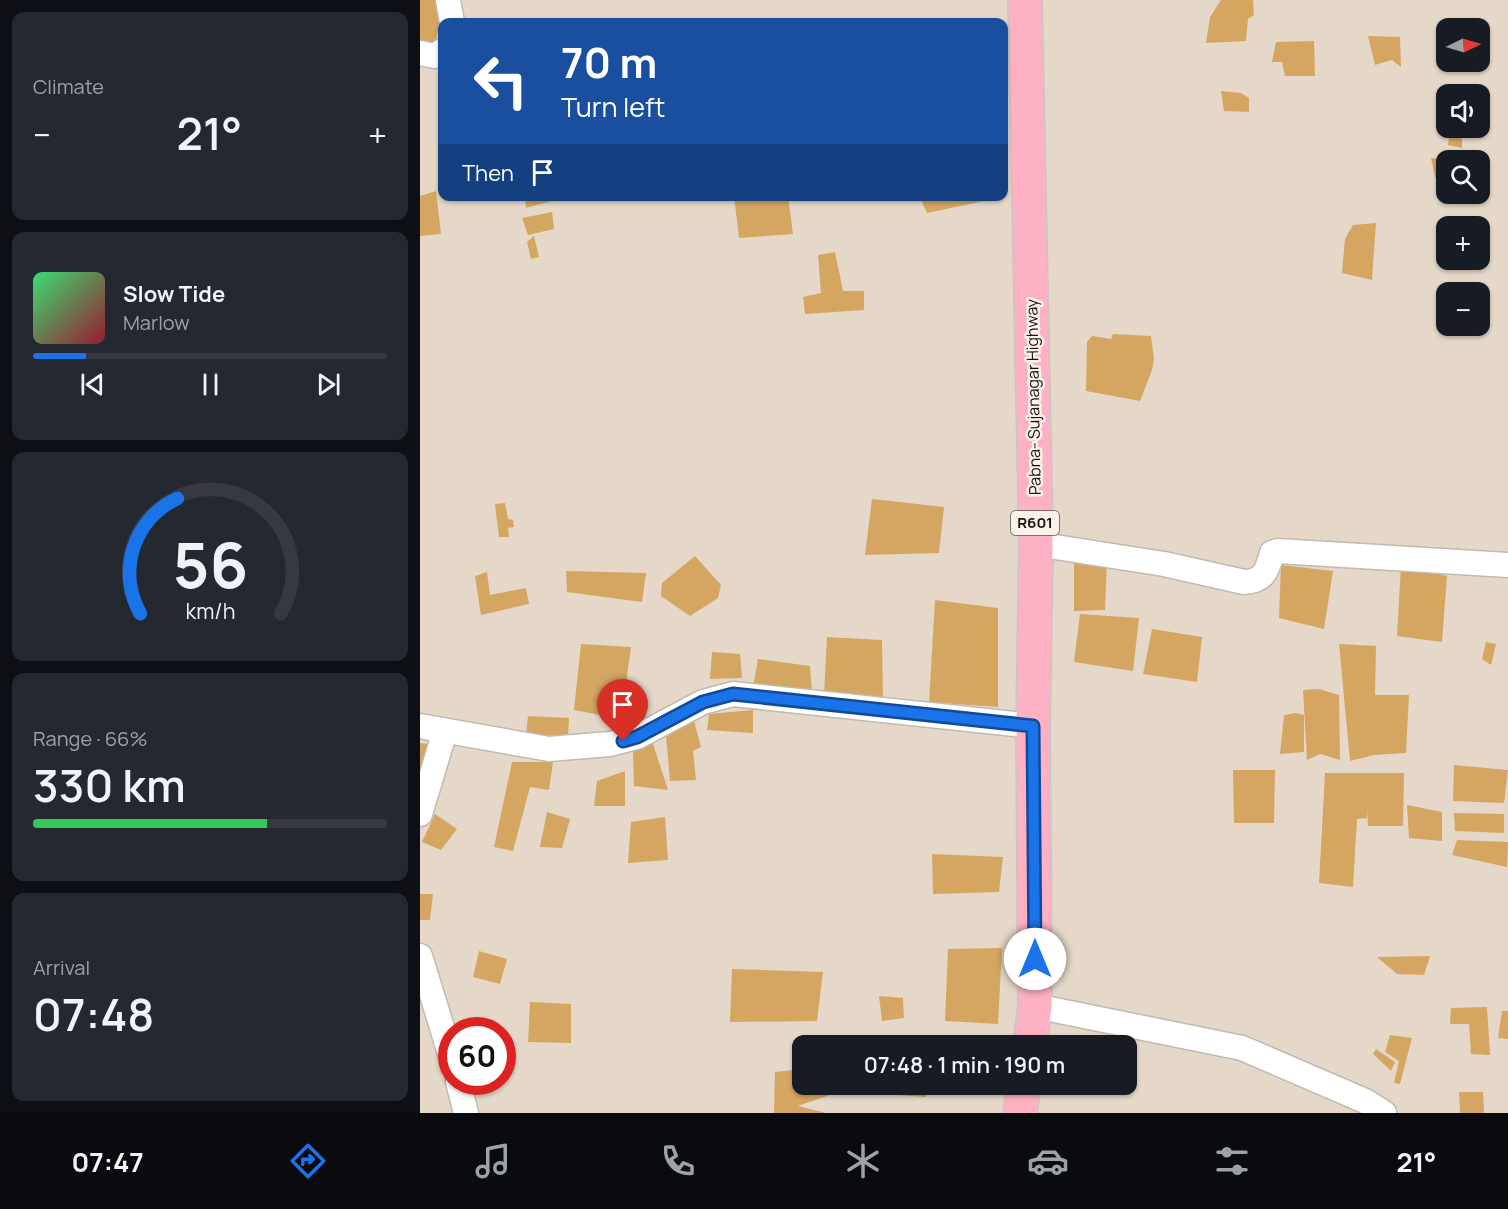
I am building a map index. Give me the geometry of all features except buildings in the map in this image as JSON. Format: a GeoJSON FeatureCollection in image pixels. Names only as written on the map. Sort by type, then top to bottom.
{"type":"FeatureCollection","features":[{"type":"Feature","properties":{"kind":"main road","name":"Pabna- Sujanagar Highway"},"geometry":{"type":"LineString","coordinates":[[1025,0],[1036,544],[1033,726],[1035,1006],[1031,1035]]}},
{"type":"Feature","properties":{"kind":"main road"},"geometry":{"type":"LineString","coordinates":[[1020,1113],[1022,1095]]}},
{"type":"Feature","properties":{"kind":"street"},"geometry":{"type":"LineString","coordinates":[[448,0],[451,18]]}},
{"type":"Feature","properties":{"kind":"street"},"geometry":{"type":"LineString","coordinates":[[420,53],[435,56],[438,54]]}},
{"type":"Feature","properties":{"kind":"street"},"geometry":{"type":"LineString","coordinates":[[1036,544],[1164,564],[1244,582],[1257,581],[1263,577],[1272,553],[1278,551],[1508,565]]}},
{"type":"Feature","properties":{"kind":"street"},"geometry":{"type":"LineString","coordinates":[[420,726],[549,749],[610,744],[637,737],[703,702],[733,694],[1033,726]]}},
{"type":"Feature","properties":{"kind":"street"},"geometry":{"type":"LineString","coordinates":[[420,814],[445,731]]}},
{"type":"Feature","properties":{"kind":"street"},"geometry":{"type":"LineString","coordinates":[[420,956],[439,1017]]}},
{"type":"Feature","properties":{"kind":"street"},"geometry":{"type":"LineString","coordinates":[[1035,1006],[1242,1048],[1365,1101],[1384,1113]]}},
{"type":"Feature","properties":{"kind":"street"},"geometry":{"type":"LineString","coordinates":[[461,1095],[466,1113]]}},
{"type":"Feature","properties":{"kind":"shaded area"},"geometry":{"type":"Polygon","coordinates":[[[420,0],[1508,0],[1508,1113],[420,1113],[420,0]]]}},
{"type":"Feature","properties":{"kind":"route"},"geometry":{"type":"LineString","coordinates":[[623,741],[637,737],[703,702],[733,694],[1033,726],[1035,959]]}}]}
